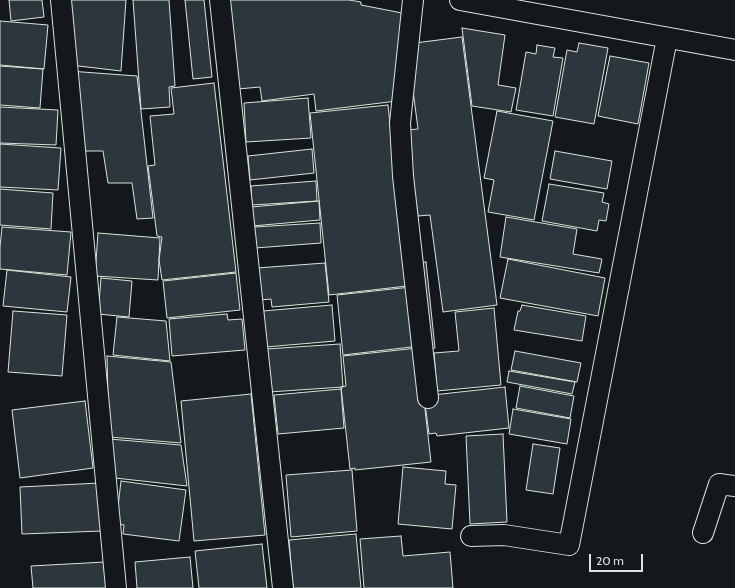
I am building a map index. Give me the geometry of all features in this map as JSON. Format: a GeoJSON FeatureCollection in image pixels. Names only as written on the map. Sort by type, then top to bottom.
{"type":"FeatureCollection","features":[{"type":"Feature","properties":{"kind":"street"},"geometry":{"type":"LineString","coordinates":[[61,0],[116,588]]}},
{"type":"Feature","properties":{"kind":"street"},"geometry":{"type":"LineString","coordinates":[[220,0],[283,588]]}},
{"type":"Feature","properties":{"kind":"street"},"geometry":{"type":"LineString","coordinates":[[413,0],[400,123],[403,176],[428,398]]}},
{"type":"Feature","properties":{"kind":"street"},"geometry":{"type":"LineString","coordinates":[[460,0],[735,50]]}},
{"type":"Feature","properties":{"kind":"street"},"geometry":{"type":"LineString","coordinates":[[471,536],[504,535],[570,545],[666,38]]}},
{"type":"Feature","properties":{"kind":"street"},"geometry":{"type":"LineString","coordinates":[[703,533],[719,484],[735,486]]}},
{"type":"Feature","properties":{"kind":"building"},"geometry":{"type":"Polygon","coordinates":[[[9,0],[42,0],[44,17],[11,21],[9,0]]]}},
{"type":"Feature","properties":{"kind":"building"},"geometry":{"type":"Polygon","coordinates":[[[62,0],[126,0],[121,71],[70,65],[62,0]]]}},
{"type":"Feature","properties":{"kind":"building"},"geometry":{"type":"Polygon","coordinates":[[[133,0],[169,0],[175,86],[169,87],[170,107],[141,109],[133,0]]]}},
{"type":"Feature","properties":{"kind":"building"},"geometry":{"type":"Polygon","coordinates":[[[185,0],[204,0],[212,77],[193,79],[185,0]]]}},
{"type":"Feature","properties":{"kind":"building"},"geometry":{"type":"Polygon","coordinates":[[[228,0],[349,0],[361,2],[361,5],[402,13],[413,99],[316,111],[314,94],[262,101],[260,87],[238,89],[228,0]]]}},
{"type":"Feature","properties":{"kind":"building"},"geometry":{"type":"Polygon","coordinates":[[[0,21],[48,25],[44,69],[0,65],[0,21]]]}},
{"type":"Feature","properties":{"kind":"building"},"geometry":{"type":"Polygon","coordinates":[[[462,28],[505,35],[498,85],[516,88],[511,112],[472,106],[462,28]]]}},
{"type":"Feature","properties":{"kind":"building"},"geometry":{"type":"Polygon","coordinates":[[[462,37],[497,305],[443,312],[430,215],[418,216],[416,201],[409,202],[407,130],[418,129],[407,44],[462,37]]]}},
{"type":"Feature","properties":{"kind":"building"},"geometry":{"type":"Polygon","coordinates":[[[579,43],[608,48],[594,124],[555,117],[567,50],[577,52],[579,43]]]}},
{"type":"Feature","properties":{"kind":"building"},"geometry":{"type":"Polygon","coordinates":[[[537,45],[555,48],[553,57],[563,58],[553,116],[516,110],[526,52],[536,54],[537,45]]]}},
{"type":"Feature","properties":{"kind":"building"},"geometry":{"type":"Polygon","coordinates":[[[610,56],[649,63],[638,124],[598,116],[610,56]]]}},
{"type":"Feature","properties":{"kind":"building"},"geometry":{"type":"Polygon","coordinates":[[[0,66],[43,69],[40,108],[0,105],[0,66]]]}},
{"type":"Feature","properties":{"kind":"building"},"geometry":{"type":"Polygon","coordinates":[[[69,71],[137,76],[153,218],[137,219],[132,183],[108,183],[103,151],[78,151],[69,71]]]}},
{"type":"Feature","properties":{"kind":"building"},"geometry":{"type":"Polygon","coordinates":[[[214,83],[236,272],[162,280],[159,260],[162,237],[157,236],[148,166],[155,165],[150,116],[174,114],[171,88],[214,83]]]}},
{"type":"Feature","properties":{"kind":"building"},"geometry":{"type":"Polygon","coordinates":[[[308,98],[311,138],[246,142],[244,103],[308,98]]]}},
{"type":"Feature","properties":{"kind":"building"},"geometry":{"type":"Polygon","coordinates":[[[388,105],[407,286],[329,295],[310,113],[388,105]]]}},
{"type":"Feature","properties":{"kind":"building"},"geometry":{"type":"Polygon","coordinates":[[[0,107],[58,110],[56,145],[0,143],[0,107]]]}},
{"type":"Feature","properties":{"kind":"building"},"geometry":{"type":"Polygon","coordinates":[[[497,111],[553,121],[534,220],[488,212],[494,180],[484,178],[497,111]]]}},
{"type":"Feature","properties":{"kind":"building"},"geometry":{"type":"Polygon","coordinates":[[[0,144],[61,148],[58,190],[0,187],[0,144]]]}},
{"type":"Feature","properties":{"kind":"building"},"geometry":{"type":"Polygon","coordinates":[[[312,149],[314,173],[250,180],[248,156],[312,149]]]}},
{"type":"Feature","properties":{"kind":"building"},"geometry":{"type":"Polygon","coordinates":[[[555,151],[612,161],[607,189],[550,179],[555,151]]]}},
{"type":"Feature","properties":{"kind":"building"},"geometry":{"type":"Polygon","coordinates":[[[316,181],[317,201],[252,205],[251,186],[316,181]]]}},
{"type":"Feature","properties":{"kind":"building"},"geometry":{"type":"Polygon","coordinates":[[[549,184],[604,193],[602,202],[609,204],[606,221],[599,220],[597,231],[542,221],[549,184]]]}},
{"type":"Feature","properties":{"kind":"building"},"geometry":{"type":"Polygon","coordinates":[[[0,189],[53,193],[51,229],[0,225],[0,189]]]}},
{"type":"Feature","properties":{"kind":"building"},"geometry":{"type":"Polygon","coordinates":[[[319,201],[320,220],[252,226],[251,207],[319,201]]]}},
{"type":"Feature","properties":{"kind":"building"},"geometry":{"type":"Polygon","coordinates":[[[506,217],[577,229],[573,254],[602,259],[599,273],[500,257],[506,217]]]}},
{"type":"Feature","properties":{"kind":"building"},"geometry":{"type":"Polygon","coordinates":[[[320,223],[321,243],[255,248],[254,227],[320,223]]]}},
{"type":"Feature","properties":{"kind":"building"},"geometry":{"type":"Polygon","coordinates":[[[2,227],[71,232],[67,275],[0,269],[2,227]]]}},
{"type":"Feature","properties":{"kind":"building"},"geometry":{"type":"Polygon","coordinates":[[[98,233],[160,238],[158,280],[95,276],[98,233]]]}},
{"type":"Feature","properties":{"kind":"building"},"geometry":{"type":"Polygon","coordinates":[[[508,259],[605,278],[598,316],[500,298],[508,259]]]}},
{"type":"Feature","properties":{"kind":"building"},"geometry":{"type":"Polygon","coordinates":[[[426,262],[435,348],[420,350],[420,346],[343,355],[337,295],[411,287],[408,264],[426,262]]]}},
{"type":"Feature","properties":{"kind":"building"},"geometry":{"type":"Polygon","coordinates":[[[325,263],[329,302],[272,307],[271,299],[260,300],[257,268],[325,263]]]}},
{"type":"Feature","properties":{"kind":"building"},"geometry":{"type":"Polygon","coordinates":[[[7,270],[71,277],[67,312],[3,306],[7,270]]]}},
{"type":"Feature","properties":{"kind":"building"},"geometry":{"type":"Polygon","coordinates":[[[236,273],[240,310],[167,318],[163,281],[236,273]]]}},
{"type":"Feature","properties":{"kind":"building"},"geometry":{"type":"Polygon","coordinates":[[[101,278],[132,281],[129,317],[98,314],[101,278]]]}},
{"type":"Feature","properties":{"kind":"building"},"geometry":{"type":"Polygon","coordinates":[[[332,305],[335,341],[266,347],[263,311],[332,305]]]}},
{"type":"Feature","properties":{"kind":"building"},"geometry":{"type":"Polygon","coordinates":[[[522,305],[586,316],[582,341],[514,330],[518,311],[520,311],[522,305]]]}},
{"type":"Feature","properties":{"kind":"building"},"geometry":{"type":"Polygon","coordinates":[[[494,308],[501,385],[437,391],[434,353],[459,351],[455,312],[494,308]]]}},
{"type":"Feature","properties":{"kind":"building"},"geometry":{"type":"Polygon","coordinates":[[[13,311],[67,315],[62,376],[8,372],[13,311]]]}},
{"type":"Feature","properties":{"kind":"building"},"geometry":{"type":"Polygon","coordinates":[[[227,314],[228,320],[242,319],[245,350],[172,356],[169,319],[227,314]]]}},
{"type":"Feature","properties":{"kind":"building"},"geometry":{"type":"Polygon","coordinates":[[[117,317],[166,321],[170,361],[113,355],[117,317]]]}},
{"type":"Feature","properties":{"kind":"building"},"geometry":{"type":"Polygon","coordinates":[[[340,344],[343,387],[269,392],[266,349],[340,344]]]}},
{"type":"Feature","properties":{"kind":"building"},"geometry":{"type":"Polygon","coordinates":[[[418,348],[431,462],[355,470],[355,468],[350,469],[341,387],[346,386],[343,356],[418,348]]]}},
{"type":"Feature","properties":{"kind":"building"},"geometry":{"type":"Polygon","coordinates":[[[515,351],[581,363],[577,382],[511,370],[515,351]]]}},
{"type":"Feature","properties":{"kind":"building"},"geometry":{"type":"Polygon","coordinates":[[[107,356],[171,362],[181,443],[109,437],[107,356]]]}},
{"type":"Feature","properties":{"kind":"building"},"geometry":{"type":"Polygon","coordinates":[[[509,371],[575,382],[572,394],[507,382],[509,371]]]}},
{"type":"Feature","properties":{"kind":"building"},"geometry":{"type":"Polygon","coordinates":[[[520,386],[574,396],[570,418],[516,408],[520,386]]]}},
{"type":"Feature","properties":{"kind":"building"},"geometry":{"type":"Polygon","coordinates":[[[505,387],[509,428],[437,436],[436,433],[429,434],[424,396],[505,387]]]}},
{"type":"Feature","properties":{"kind":"building"},"geometry":{"type":"Polygon","coordinates":[[[341,389],[344,428],[278,434],[274,395],[341,389]]]}},
{"type":"Feature","properties":{"kind":"building"},"geometry":{"type":"Polygon","coordinates":[[[251,394],[265,535],[194,541],[181,401],[251,394]]]}},
{"type":"Feature","properties":{"kind":"building"},"geometry":{"type":"Polygon","coordinates":[[[85,401],[93,468],[20,478],[12,410],[85,401]]]}},
{"type":"Feature","properties":{"kind":"building"},"geometry":{"type":"Polygon","coordinates":[[[513,409],[571,419],[567,444],[509,434],[513,409]]]}},
{"type":"Feature","properties":{"kind":"building"},"geometry":{"type":"Polygon","coordinates":[[[503,434],[507,522],[470,524],[466,436],[503,434]]]}},
{"type":"Feature","properties":{"kind":"building"},"geometry":{"type":"Polygon","coordinates":[[[109,439],[181,445],[187,486],[115,478],[109,439]]]}},
{"type":"Feature","properties":{"kind":"building"},"geometry":{"type":"Polygon","coordinates":[[[533,444],[560,448],[553,494],[526,490],[533,444]]]}},
{"type":"Feature","properties":{"kind":"building"},"geometry":{"type":"Polygon","coordinates":[[[403,467],[446,471],[445,484],[456,485],[452,529],[398,524],[403,467]]]}},
{"type":"Feature","properties":{"kind":"building"},"geometry":{"type":"Polygon","coordinates":[[[352,470],[357,531],[291,537],[286,475],[352,470]]]}},
{"type":"Feature","properties":{"kind":"building"},"geometry":{"type":"Polygon","coordinates":[[[121,481],[186,490],[179,541],[123,534],[124,525],[116,524],[121,481]]]}},
{"type":"Feature","properties":{"kind":"building"},"geometry":{"type":"Polygon","coordinates":[[[100,483],[102,531],[22,534],[20,487],[100,483]]]}},
{"type":"Feature","properties":{"kind":"building"},"geometry":{"type":"Polygon","coordinates":[[[356,534],[361,588],[293,588],[289,540],[356,534]]]}},
{"type":"Feature","properties":{"kind":"building"},"geometry":{"type":"Polygon","coordinates":[[[401,536],[403,556],[450,552],[453,588],[364,588],[360,539],[401,536]]]}},
{"type":"Feature","properties":{"kind":"building"},"geometry":{"type":"Polygon","coordinates":[[[262,544],[267,588],[199,588],[195,551],[262,544]]]}},
{"type":"Feature","properties":{"kind":"building"},"geometry":{"type":"Polygon","coordinates":[[[190,557],[193,588],[137,588],[135,562],[190,557]]]}},
{"type":"Feature","properties":{"kind":"building"},"geometry":{"type":"Polygon","coordinates":[[[105,562],[106,588],[33,588],[31,566],[105,562]]]}}]}
